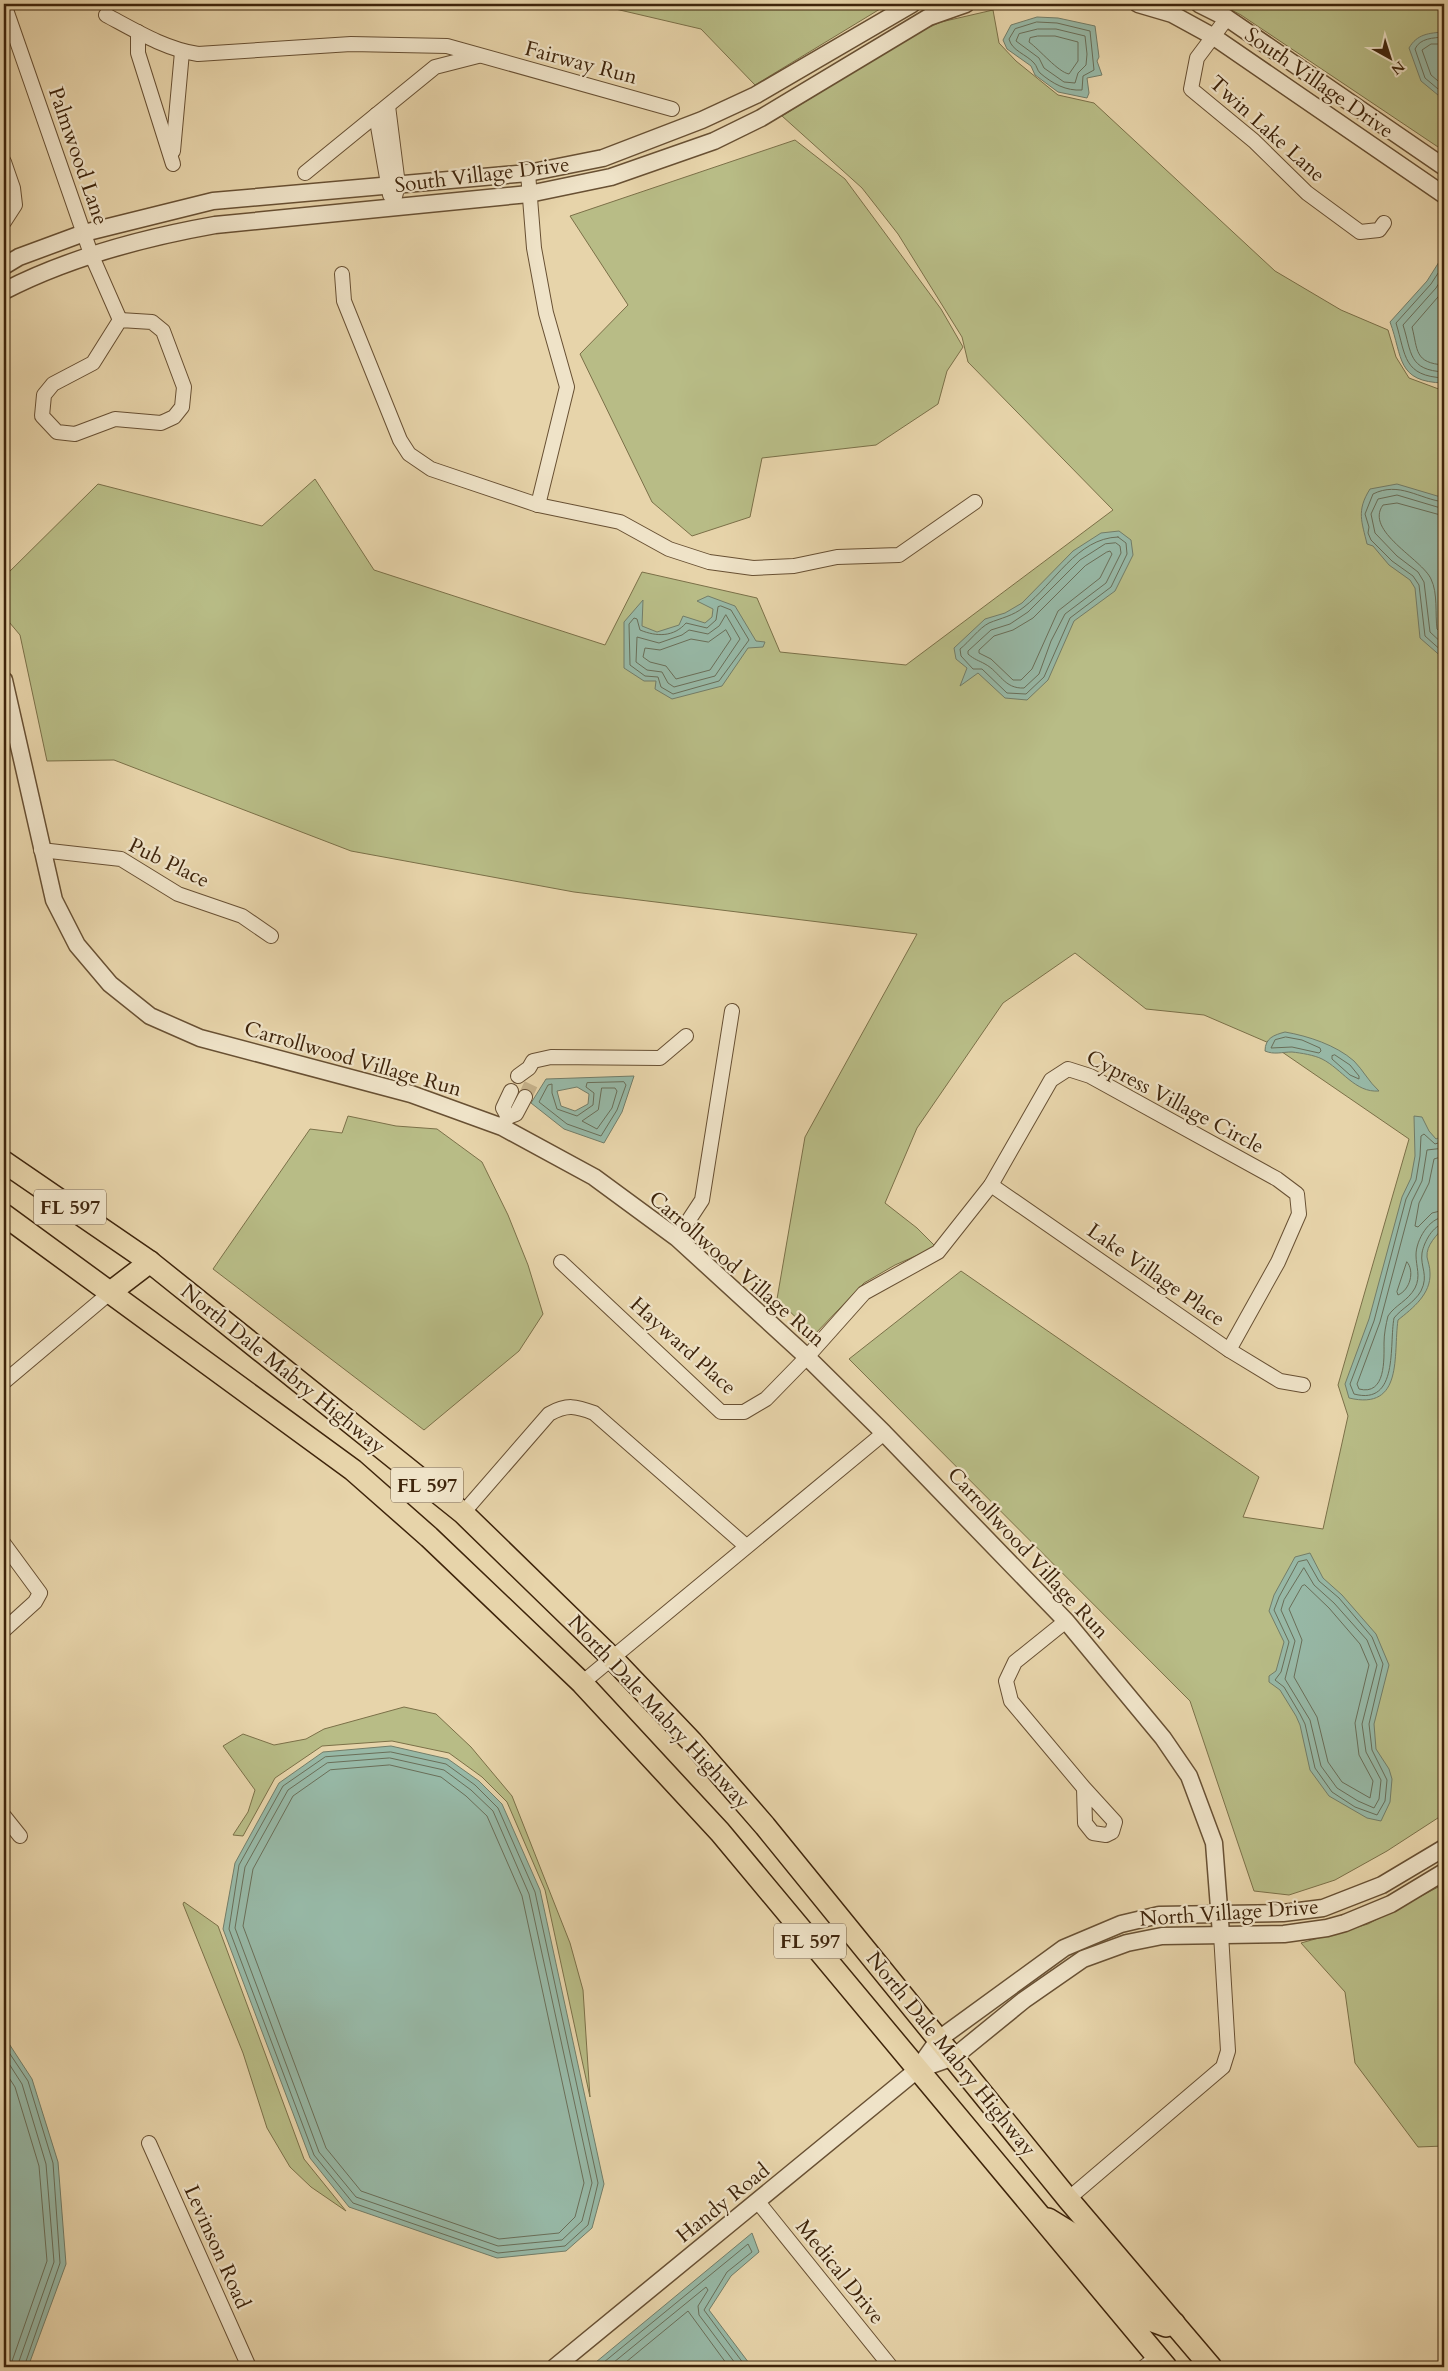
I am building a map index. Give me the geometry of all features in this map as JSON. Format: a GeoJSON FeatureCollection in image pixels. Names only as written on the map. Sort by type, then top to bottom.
{"type":"FeatureCollection","features":[{"type":"Feature","properties":{"kind":"main road","name":"North Dale Mabry Highway"},"geometry":{"type":"LineString","coordinates":[[4,1162],[143,1257],[463,1513],[612,1658],[692,1742],[765,1826],[1068,2199],[1211,2367]]}},
{"type":"Feature","properties":{"kind":"main road","name":"North Dale Mabry Highway"},"geometry":{"type":"LineString","coordinates":[[4,1215],[112,1291],[353,1470],[429,1537],[582,1683],[720,1832],[916,2070],[1036,2210],[1159,2365]]}},
{"type":"Feature","properties":{"kind":"main road"},"geometry":{"type":"LineString","coordinates":[[112,1291],[143,1257]]}},
{"type":"Feature","properties":{"kind":"main road"},"geometry":{"type":"LineString","coordinates":[[1036,2210],[1074,2235],[1147,2319],[1166,2326],[1174,2323]]}},
{"type":"Feature","properties":{"kind":"street","name":"Palmwood Lane"},"geometry":{"type":"LineString","coordinates":[[4,4],[91,254],[120,320]]}},
{"type":"Feature","properties":{"kind":"street","name":"South Village Drive"},"geometry":{"type":"LineString","coordinates":[[4,266],[19,257],[84,233],[213,202],[528,173],[603,158],[702,120],[756,95],[912,4]]}},
{"type":"Feature","properties":{"kind":"street","name":"South Village Drive"},"geometry":{"type":"LineString","coordinates":[[4,291],[32,276],[91,254],[215,225],[529,194],[611,177],[714,141],[761,118],[929,17],[966,4]]}},
{"type":"Feature","properties":{"kind":"street","name":"South Village Drive"},"geometry":{"type":"LineString","coordinates":[[1138,4],[1172,14],[1214,37],[1444,195]]}},
{"type":"Feature","properties":{"kind":"street","name":"South Village Drive"},"geometry":{"type":"LineString","coordinates":[[1199,4],[1227,18],[1444,167]]}},
{"type":"Feature","properties":{"kind":"street"},"geometry":{"type":"LineString","coordinates":[[106,16],[182,52],[175,108],[173,164],[138,54],[138,32]]}},
{"type":"Feature","properties":{"kind":"street","name":"Twin Lake Lane"},"geometry":{"type":"LineString","coordinates":[[1227,18],[1197,58],[1191,90],[1254,142],[1307,193],[1360,232],[1379,230],[1384,223]]}},
{"type":"Feature","properties":{"kind":"street","name":"Fairway Run"},"geometry":{"type":"LineString","coordinates":[[182,52],[216,54],[351,44],[447,46],[558,76],[672,110]]}},
{"type":"Feature","properties":{"kind":"street"},"geometry":{"type":"LineString","coordinates":[[430,47],[435,66]]}},
{"type":"Feature","properties":{"kind":"street","name":"Fairway Run"},"geometry":{"type":"LineString","coordinates":[[305,173],[435,66],[479,56]]}},
{"type":"Feature","properties":{"kind":"street"},"geometry":{"type":"LineString","coordinates":[[388,106],[393,185],[392,208]]}},
{"type":"Feature","properties":{"kind":"street"},"geometry":{"type":"LineString","coordinates":[[376,115],[393,185]]}},
{"type":"Feature","properties":{"kind":"street"},"geometry":{"type":"LineString","coordinates":[[4,162],[13,188],[15,205],[4,222]]}},
{"type":"Feature","properties":{"kind":"street"},"geometry":{"type":"LineString","coordinates":[[528,173],[534,248],[546,313],[567,387],[538,505]]}},
{"type":"Feature","properties":{"kind":"street"},"geometry":{"type":"LineString","coordinates":[[342,274],[344,301],[400,440],[409,454],[430,469],[538,505],[620,522],[669,548],[708,562],[753,568],[794,566],[837,557],[899,555],[975,502]]}},
{"type":"Feature","properties":{"kind":"street"},"geometry":{"type":"LineString","coordinates":[[120,320],[152,322],[163,331],[184,387],[182,407],[174,417],[161,423],[115,419],[75,434],[57,432],[42,416],[44,394],[53,384],[93,363],[120,320]]}},
{"type":"Feature","properties":{"kind":"street","name":"Carrollwood Village Run"},"geometry":{"type":"LineString","coordinates":[[4,680],[41,850],[54,900],[77,945],[110,984],[150,1016],[200,1038],[411,1094],[505,1122],[594,1177],[676,1238],[807,1358],[884,1433],[1066,1621],[1163,1738],[1189,1776],[1214,1842],[1221,1934]]}},
{"type":"Feature","properties":{"kind":"street","name":"Pub Place"},"geometry":{"type":"LineString","coordinates":[[41,850],[121,859],[178,894],[242,916],[271,936]]}},
{"type":"Feature","properties":{"kind":"street"},"geometry":{"type":"LineString","coordinates":[[676,1238],[702,1200],[732,1011]]}},
{"type":"Feature","properties":{"kind":"street"},"geometry":{"type":"LineString","coordinates":[[526,1076],[533,1061],[551,1057],[660,1058],[686,1036]]}},
{"type":"Feature","properties":{"kind":"street","name":"Cypress Village Circle"},"geometry":{"type":"LineString","coordinates":[[946,1243],[991,1185],[1051,1080],[1068,1069],[1090,1076],[1277,1179],[1297,1194],[1298,1214],[1278,1262],[1229,1350]]}},
{"type":"Feature","properties":{"kind":"street"},"geometry":{"type":"LineString","coordinates":[[505,1122],[504,1108],[511,1091]]}},
{"type":"Feature","properties":{"kind":"street"},"geometry":{"type":"LineString","coordinates":[[505,1122],[516,1114],[525,1097]]}},
{"type":"Feature","properties":{"kind":"street","name":"Lake Village Place"},"geometry":{"type":"LineString","coordinates":[[991,1185],[1229,1350],[1280,1381],[1303,1385]]}},
{"type":"Feature","properties":{"kind":"street","name":"Hayward Place"},"geometry":{"type":"LineString","coordinates":[[561,1262],[721,1412],[744,1412],[766,1399],[807,1358],[864,1293],[938,1252],[946,1243]]}},
{"type":"Feature","properties":{"kind":"street"},"geometry":{"type":"LineString","coordinates":[[4,1382],[112,1291]]}},
{"type":"Feature","properties":{"kind":"street"},"geometry":{"type":"LineString","coordinates":[[463,1513],[549,1414],[562,1407],[576,1405],[594,1413],[746,1546]]}},
{"type":"Feature","properties":{"kind":"street"},"geometry":{"type":"LineString","coordinates":[[582,1683],[884,1433]]}},
{"type":"Feature","properties":{"kind":"street"},"geometry":{"type":"LineString","coordinates":[[4,1544],[40,1594],[35,1602],[4,1630]]}},
{"type":"Feature","properties":{"kind":"street"},"geometry":{"type":"LineString","coordinates":[[1066,1621],[1015,1662],[1006,1681],[1011,1701],[1084,1788]]}},
{"type":"Feature","properties":{"kind":"street"},"geometry":{"type":"LineString","coordinates":[[4,1816],[20,1836]]}},
{"type":"Feature","properties":{"kind":"street","name":"North Village Drive"},"geometry":{"type":"LineString","coordinates":[[916,2070],[939,2039],[1064,1948],[1121,1924],[1159,1915],[1283,1913],[1338,1903],[1382,1885],[1444,1848]]}},
{"type":"Feature","properties":{"kind":"street","name":"North Village Drive"},"geometry":{"type":"LineString","coordinates":[[916,2070],[954,2057],[1024,2000],[1084,1959],[1127,1944],[1162,1936],[1284,1934],[1345,1923],[1391,1904],[1444,1872]]}},
{"type":"Feature","properties":{"kind":"street"},"geometry":{"type":"LineString","coordinates":[[1068,2199],[1223,2067],[1228,2052],[1221,1934]]}},
{"type":"Feature","properties":{"kind":"street"},"geometry":{"type":"LineString","coordinates":[[1064,1948],[1072,1967]]}},
{"type":"Feature","properties":{"kind":"street","name":"Handy Road"},"geometry":{"type":"LineString","coordinates":[[555,2367],[758,2202],[916,2070]]}},
{"type":"Feature","properties":{"kind":"street","name":"Levinson Road"},"geometry":{"type":"LineString","coordinates":[[149,2143],[249,2367]]}},
{"type":"Feature","properties":{"kind":"street","name":"Medical Drive"},"geometry":{"type":"LineString","coordinates":[[758,2202],[891,2367]]}},
{"type":"Feature","properties":{"kind":"green space"},"geometry":{"type":"Polygon","coordinates":[[[594,4],[882,4],[880,9],[755,85],[701,29],[594,4]]]}},
{"type":"Feature","properties":{"kind":"green space"},"geometry":{"type":"Polygon","coordinates":[[[1220,4],[1444,4],[1444,151],[1241,15],[1220,4]]]}},
{"type":"Feature","properties":{"kind":"green space"},"geometry":{"type":"Polygon","coordinates":[[[993,10],[999,43],[1016,61],[1058,95],[1094,103],[1275,271],[1341,310],[1388,330],[1396,357],[1409,378],[1444,391],[1444,1814],[1387,1851],[1335,1880],[1289,1895],[1254,1891],[1190,1701],[849,1359],[961,1271],[1259,1477],[1243,1517],[1323,1529],[1348,1416],[1338,1385],[1409,1139],[1269,1043],[1204,1015],[1146,1009],[1075,953],[1003,1003],[917,1128],[885,1203],[917,1228],[936,1247],[895,1265],[864,1283],[814,1335],[777,1299],[805,1137],[917,934],[574,892],[351,851],[114,760],[47,761],[20,635],[4,616],[4,577],[98,484],[262,526],[315,479],[374,570],[605,645],[642,572],[757,598],[780,652],[906,665],[1113,510],[968,362],[962,337],[898,234],[862,188],[782,116],[918,32],[941,22],[993,10]]]}},
{"type":"Feature","properties":{"kind":"green space"},"geometry":{"type":"Polygon","coordinates":[[[795,140],[845,179],[941,309],[963,347],[947,371],[938,404],[876,445],[762,458],[750,517],[692,536],[652,502],[580,354],[628,305],[570,216],[795,140]]]}},
{"type":"Feature","properties":{"kind":"green space"},"geometry":{"type":"Polygon","coordinates":[[[348,1116],[396,1126],[437,1129],[482,1162],[508,1215],[528,1265],[543,1314],[519,1351],[424,1430],[213,1269],[310,1129],[342,1133],[348,1116]]]}},
{"type":"Feature","properties":{"kind":"green space"},"geometry":{"type":"Polygon","coordinates":[[[404,1707],[436,1714],[471,1747],[512,1796],[570,1943],[583,1990],[590,2097],[545,1890],[507,1802],[482,1777],[449,1753],[392,1741],[322,1746],[275,1778],[243,1836],[233,1835],[248,1812],[255,1790],[223,1746],[243,1734],[274,1745],[306,1739],[324,1729],[404,1707]]]}},
{"type":"Feature","properties":{"kind":"green space"},"geometry":{"type":"Polygon","coordinates":[[[1444,1884],[1444,2146],[1418,2147],[1355,2063],[1345,1992],[1301,1943],[1368,1924],[1444,1884]]]}},
{"type":"Feature","properties":{"kind":"green space"},"geometry":{"type":"Polygon","coordinates":[[[184,1902],[218,1926],[304,2159],[346,2211],[311,2187],[290,2167],[267,2128],[243,2053],[183,1904],[184,1902]]]}},
{"type":"Feature","properties":{"kind":"water"},"geometry":{"type":"Polygon","coordinates":[[[1037,17],[1058,18],[1095,26],[1099,57],[1097,61],[1102,75],[1087,78],[1089,93],[1087,98],[1058,92],[1035,75],[1031,66],[1007,49],[1003,40],[1011,25],[1037,17]]]}},
{"type":"Feature","properties":{"kind":"water"},"geometry":{"type":"Polygon","coordinates":[[[1444,32],[1444,100],[1421,81],[1409,48],[1420,37],[1444,32]]]}},
{"type":"Feature","properties":{"kind":"water"},"geometry":{"type":"Polygon","coordinates":[[[1444,258],[1444,383],[1428,382],[1417,378],[1404,365],[1390,322],[1427,281],[1439,262],[1444,258]]]}},
{"type":"Feature","properties":{"kind":"water"},"geometry":{"type":"Polygon","coordinates":[[[1397,484],[1444,498],[1444,659],[1420,638],[1415,588],[1410,580],[1389,565],[1373,546],[1367,544],[1361,516],[1363,504],[1370,489],[1397,484]]]}},
{"type":"Feature","properties":{"kind":"water"},"geometry":{"type":"Polygon","coordinates":[[[1119,531],[1131,540],[1133,555],[1115,591],[1074,621],[1048,680],[1027,700],[1005,698],[978,673],[960,686],[967,668],[956,659],[954,648],[985,619],[1005,613],[1022,603],[1073,551],[1101,533],[1119,531]]]}},
{"type":"Feature","properties":{"kind":"water"},"geometry":{"type":"Polygon","coordinates":[[[708,596],[735,606],[756,641],[765,642],[763,647],[748,648],[722,686],[672,699],[655,689],[656,681],[644,681],[624,668],[624,622],[643,600],[642,626],[657,632],[679,625],[683,616],[705,623],[712,617],[713,609],[697,601],[708,596]]]}},
{"type":"Feature","properties":{"kind":"water"},"geometry":{"type":"Polygon","coordinates":[[[1285,1032],[1312,1039],[1347,1055],[1379,1091],[1370,1091],[1363,1088],[1329,1063],[1319,1058],[1296,1052],[1275,1053],[1265,1051],[1268,1040],[1285,1032]]]}},
{"type":"Feature","properties":{"kind":"water"},"geometry":{"type":"Polygon","coordinates":[[[634,1076],[622,1112],[604,1143],[564,1129],[531,1103],[546,1079],[634,1076]],[[577,1087],[557,1091],[561,1106],[575,1111],[588,1104],[589,1094],[577,1087]]]}},
{"type":"Feature","properties":{"kind":"water"},"geometry":{"type":"Polygon","coordinates":[[[1414,1116],[1422,1117],[1429,1131],[1436,1139],[1444,1135],[1444,1227],[1432,1240],[1428,1248],[1427,1257],[1430,1281],[1428,1288],[1420,1300],[1398,1320],[1395,1363],[1387,1388],[1379,1396],[1367,1400],[1349,1398],[1345,1384],[1369,1319],[1402,1197],[1411,1178],[1415,1156],[1414,1116]]]}},
{"type":"Feature","properties":{"kind":"water"},"geometry":{"type":"Polygon","coordinates":[[[1310,1553],[1323,1578],[1342,1595],[1376,1634],[1389,1665],[1374,1724],[1376,1749],[1389,1769],[1392,1779],[1390,1802],[1381,1821],[1367,1818],[1329,1796],[1310,1770],[1300,1725],[1296,1716],[1280,1690],[1269,1682],[1269,1676],[1276,1671],[1284,1642],[1269,1611],[1274,1595],[1295,1557],[1310,1553]]]}},
{"type":"Feature","properties":{"kind":"water"},"geometry":{"type":"Polygon","coordinates":[[[391,1746],[448,1759],[479,1781],[502,1804],[540,1890],[604,2184],[592,2228],[566,2251],[497,2258],[349,2207],[310,2158],[223,1929],[235,1863],[279,1783],[323,1752],[391,1746]]]}},
{"type":"Feature","properties":{"kind":"water"},"geometry":{"type":"Polygon","coordinates":[[[4,2036],[32,2079],[58,2162],[66,2264],[28,2367],[4,2367],[4,2036]]]}},
{"type":"Feature","properties":{"kind":"water"},"geometry":{"type":"Polygon","coordinates":[[[752,2233],[759,2252],[731,2276],[709,2310],[752,2367],[590,2367],[752,2233]]]}},
{"type":"Feature","properties":{"kind":"tunnel"},"geometry":{"type":"LineString","coordinates":[[525,1097],[532,1082]]}}]}
